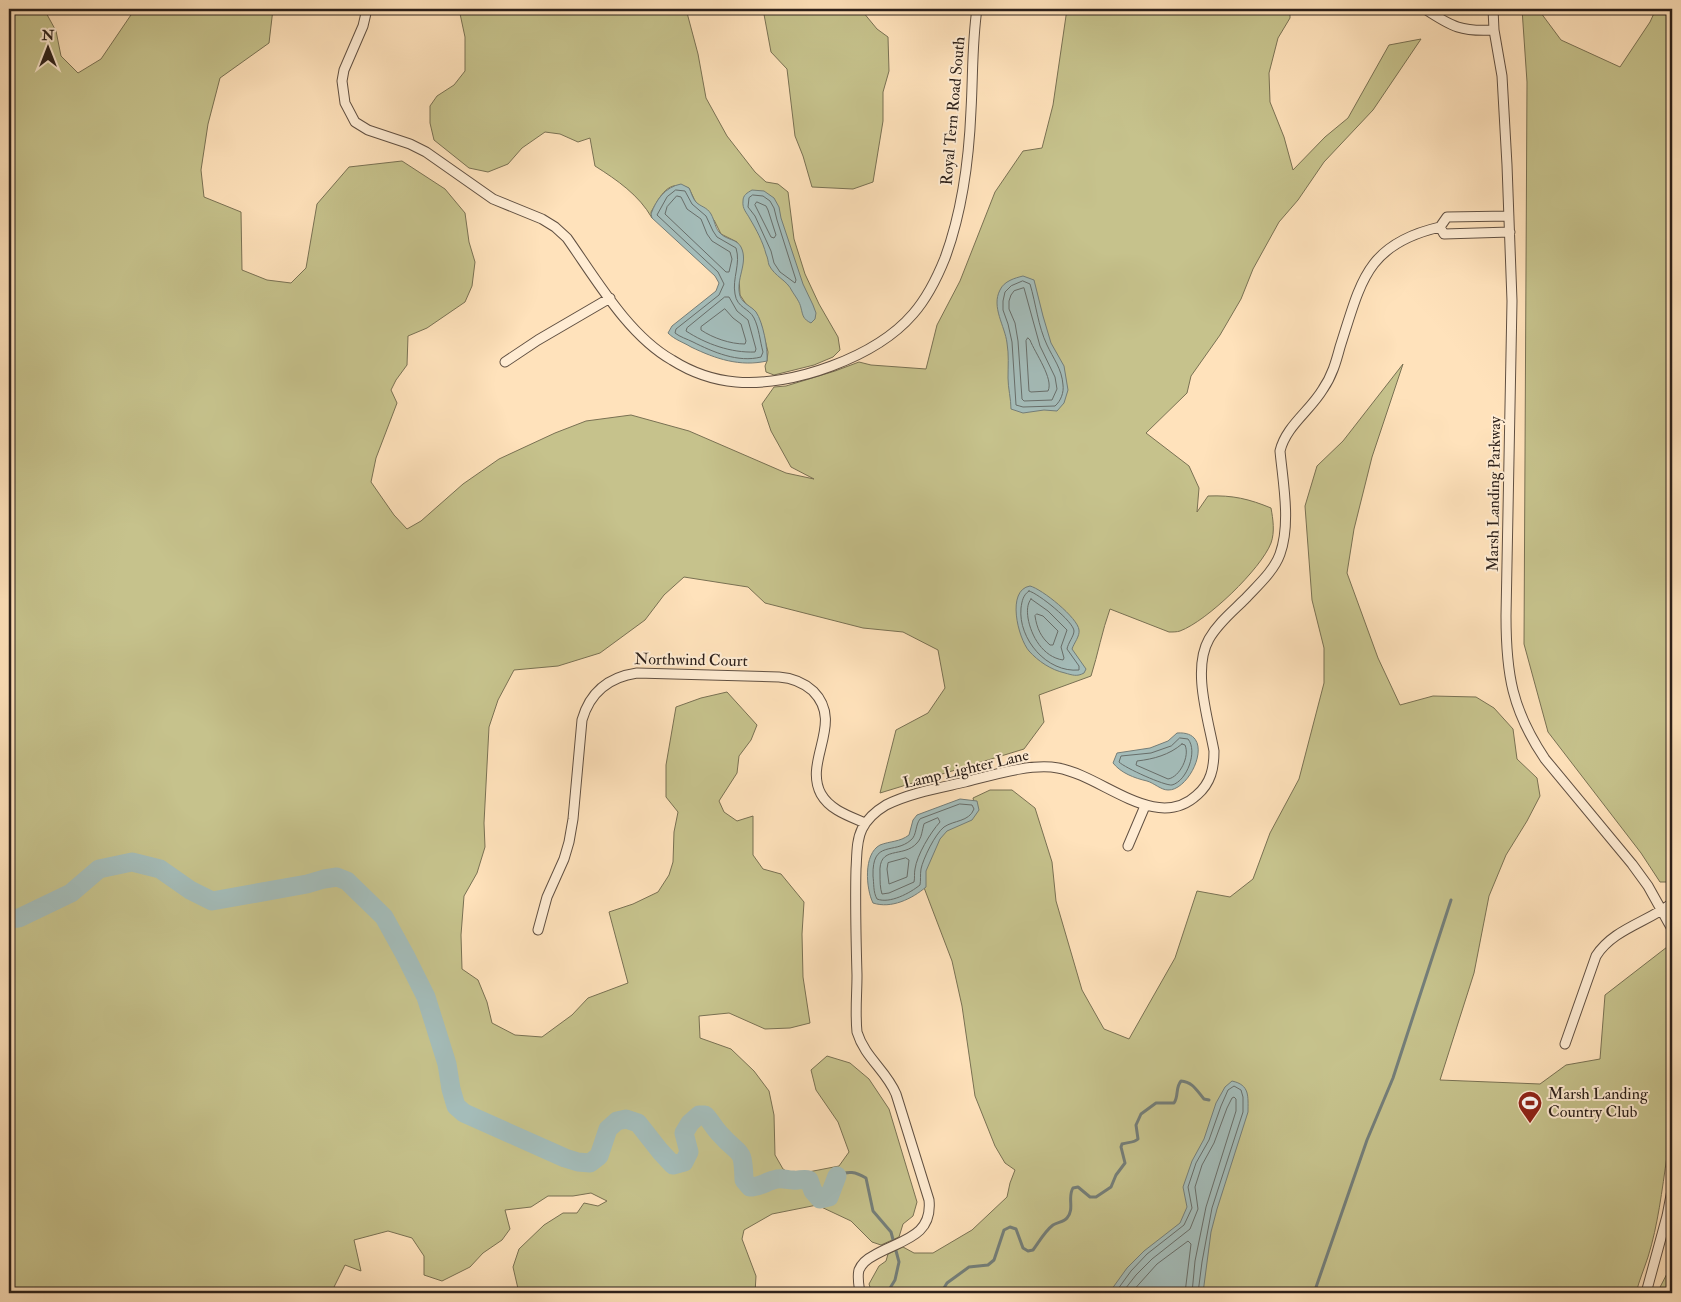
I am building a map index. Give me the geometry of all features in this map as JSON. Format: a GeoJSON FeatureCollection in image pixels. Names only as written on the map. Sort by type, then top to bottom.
{"type":"FeatureCollection","features":[{"type":"Feature","properties":{"kind":"street","name":"Royal Tern Road South"},"geometry":{"type":"LineString","coordinates":[[367,9],[360,34],[344,70],[342,81],[345,103],[355,122],[373,132],[410,144],[426,152],[493,199],[542,219],[555,227],[567,238],[640,336],[671,360],[702,375],[736,382],[759,383],[782,380],[834,365],[882,341],[913,314],[937,277],[945,257],[960,204],[968,154],[972,60],[977,9]]}},
{"type":"Feature","properties":{"kind":"street"},"geometry":{"type":"LineString","coordinates":[[1425,9],[1442,20],[1462,29],[1474,31],[1494,30]]}},
{"type":"Feature","properties":{"kind":"street","name":"Marsh Landing Parkway"},"geometry":{"type":"LineString","coordinates":[[1493,9],[1494,30],[1502,76],[1510,232],[1511,398],[1506,649],[1510,681],[1522,719],[1540,750],[1632,864],[1663,910],[1672,929]]}},
{"type":"Feature","properties":{"kind":"street"},"geometry":{"type":"LineString","coordinates":[[1471,216],[1471,233]]}},
{"type":"Feature","properties":{"kind":"street","name":"Lamp Lighter Lane"},"geometry":{"type":"LineString","coordinates":[[865,823],[886,805],[929,790],[1000,773],[1043,768],[1058,768],[1073,772],[1145,806],[1161,809],[1182,805],[1194,798],[1208,783],[1214,763],[1214,751],[1202,681],[1202,658],[1205,647],[1217,628],[1273,568],[1279,556],[1284,541],[1286,525],[1280,451],[1283,440],[1323,389],[1332,373],[1357,295],[1370,268],[1391,246],[1417,232],[1440,227],[1446,218],[1509,216]]}},
{"type":"Feature","properties":{"kind":"street","name":"Lamp Lighter Lane"},"geometry":{"type":"LineString","coordinates":[[1440,227],[1444,234],[1510,232]]}},
{"type":"Feature","properties":{"kind":"street"},"geometry":{"type":"LineString","coordinates":[[505,362],[538,340],[610,298]]}},
{"type":"Feature","properties":{"kind":"street","name":"Northwind Court"},"geometry":{"type":"LineString","coordinates":[[538,930],[547,897],[564,859],[574,819],[582,720],[585,710],[595,693],[606,684],[627,674],[779,676],[804,684],[816,694],[822,704],[825,715],[824,741],[816,766],[819,789],[829,804],[865,823]]}},
{"type":"Feature","properties":{"kind":"street"},"geometry":{"type":"LineString","coordinates":[[1128,846],[1145,806]]}},
{"type":"Feature","properties":{"kind":"street"},"geometry":{"type":"LineString","coordinates":[[860,1293],[858,1278],[862,1265],[884,1250],[917,1235],[924,1228],[930,1210],[929,1200],[892,1084],[865,1051],[857,1032],[856,882],[858,843],[865,823]]}},
{"type":"Feature","properties":{"kind":"street"},"geometry":{"type":"LineString","coordinates":[[1566,1044],[1596,956],[1601,947],[1609,940],[1672,903]]}},
{"type":"Feature","properties":{"kind":"street"},"geometry":{"type":"LineString","coordinates":[[1646,1293],[1668,1216],[1672,1190]]}},
{"type":"Feature","properties":{"kind":"shaded area"},"geometry":{"type":"Polygon","coordinates":[[[9,9],[44,9],[56,31],[61,56],[78,73],[101,59],[135,9],[273,9],[269,43],[220,78],[208,124],[201,170],[204,197],[241,212],[242,270],[267,280],[291,283],[306,268],[317,204],[349,167],[402,161],[445,189],[465,213],[469,242],[475,262],[472,286],[465,302],[427,328],[408,336],[407,365],[391,390],[397,403],[376,458],[371,482],[394,515],[407,529],[421,521],[463,484],[499,459],[586,421],[631,415],[689,431],[786,473],[814,479],[791,467],[771,431],[762,404],[774,387],[786,386],[859,362],[871,365],[926,369],[937,325],[960,281],[995,192],[1023,151],[1042,148],[1053,105],[1067,9],[1290,9],[1290,18],[1278,38],[1269,73],[1270,102],[1284,137],[1293,170],[1325,137],[1348,118],[1389,45],[1421,39],[1373,110],[1324,162],[1298,200],[1279,222],[1253,269],[1241,299],[1220,335],[1191,376],[1187,393],[1146,433],[1189,466],[1199,488],[1197,512],[1208,496],[1241,498],[1271,508],[1273,534],[1265,554],[1245,580],[1218,606],[1180,631],[1169,632],[1110,609],[1091,676],[1039,695],[1044,722],[1024,749],[880,793],[896,730],[928,713],[945,688],[938,650],[903,632],[863,628],[765,603],[748,587],[684,577],[664,595],[645,620],[600,653],[558,666],[514,670],[498,700],[489,727],[484,823],[485,847],[477,873],[464,896],[461,935],[462,969],[478,980],[487,1002],[492,1023],[515,1035],[542,1037],[572,1015],[588,998],[628,983],[609,912],[633,904],[658,892],[669,875],[673,862],[674,832],[678,812],[666,797],[666,765],[676,707],[701,698],[727,692],[757,725],[751,740],[739,756],[737,773],[719,801],[724,812],[737,821],[753,816],[753,855],[763,869],[781,874],[804,902],[802,934],[803,977],[810,1023],[790,1028],[765,1029],[729,1013],[699,1016],[700,1038],[731,1049],[754,1071],[769,1091],[774,1115],[775,1155],[783,1169],[793,1175],[839,1166],[849,1152],[838,1122],[816,1090],[811,1070],[827,1056],[850,1063],[869,1079],[889,1109],[917,1202],[913,1216],[903,1224],[899,1237],[881,1245],[872,1242],[851,1221],[817,1205],[772,1214],[744,1230],[742,1239],[756,1276],[755,1293],[519,1293],[513,1267],[519,1249],[544,1225],[563,1213],[577,1213],[584,1203],[598,1206],[607,1201],[591,1193],[573,1196],[548,1196],[531,1207],[505,1210],[510,1229],[502,1240],[483,1253],[470,1267],[442,1281],[424,1275],[424,1256],[412,1238],[388,1231],[354,1240],[361,1271],[345,1265],[331,1293],[9,1293],[9,9]]]}},
{"type":"Feature","properties":{"kind":"shaded area"},"geometry":{"type":"Polygon","coordinates":[[[459,9],[686,9],[698,54],[706,98],[727,136],[755,172],[766,182],[778,184],[788,192],[794,239],[805,274],[819,304],[838,337],[840,350],[833,357],[814,365],[774,375],[766,372],[765,366],[768,352],[761,324],[755,311],[746,304],[740,295],[737,242],[721,234],[714,220],[695,201],[689,188],[676,186],[666,190],[651,212],[652,218],[634,195],[595,166],[590,138],[578,142],[560,134],[545,132],[522,148],[508,164],[488,172],[469,168],[434,140],[430,123],[430,106],[437,96],[454,85],[465,71],[465,37],[459,9]]]}},
{"type":"Feature","properties":{"kind":"shaded area"},"geometry":{"type":"Polygon","coordinates":[[[763,9],[863,9],[863,12],[877,29],[888,37],[889,71],[883,92],[883,121],[873,182],[853,189],[812,187],[795,136],[787,69],[771,52],[763,9]]]}},
{"type":"Feature","properties":{"kind":"shaded area"},"geometry":{"type":"Polygon","coordinates":[[[1522,9],[1538,9],[1561,40],[1620,67],[1650,22],[1656,9],[1672,9],[1672,882],[1660,882],[1641,853],[1548,732],[1524,644],[1527,82],[1522,9]]]}},
{"type":"Feature","properties":{"kind":"shaded area"},"geometry":{"type":"Polygon","coordinates":[[[1403,364],[1372,457],[1354,529],[1347,573],[1378,658],[1400,705],[1433,696],[1476,697],[1494,708],[1513,729],[1517,759],[1537,778],[1540,796],[1506,855],[1489,896],[1474,973],[1440,1080],[1540,1084],[1566,1065],[1600,1059],[1605,995],[1667,947],[1672,959],[1670,1132],[1654,1232],[1636,1293],[872,1293],[869,1284],[879,1266],[886,1261],[888,1254],[903,1247],[914,1253],[933,1253],[972,1230],[1007,1197],[1015,1170],[1005,1163],[995,1146],[975,1096],[962,1006],[952,961],[923,885],[924,865],[945,829],[976,811],[973,798],[990,790],[1012,790],[1035,808],[1052,862],[1056,901],[1082,990],[1104,1029],[1129,1039],[1175,958],[1197,891],[1230,897],[1253,879],[1270,833],[1299,779],[1324,683],[1324,648],[1312,600],[1305,506],[1317,466],[1343,441],[1403,364]]]}},
{"type":"Feature","properties":{"kind":"shaded area"},"geometry":{"type":"Polygon","coordinates":[[[1672,1264],[1672,1293],[1657,1293],[1672,1264]]]}},
{"type":"Feature","properties":{"kind":"water"},"geometry":{"type":"Polygon","coordinates":[[[681,184],[689,188],[696,202],[706,208],[719,232],[723,236],[737,242],[741,247],[744,259],[739,283],[740,296],[759,316],[767,350],[767,361],[747,363],[728,361],[691,347],[668,333],[672,326],[716,291],[719,283],[715,276],[652,218],[651,214],[658,199],[670,188],[681,184]]]}},
{"type":"Feature","properties":{"kind":"water"},"geometry":{"type":"Polygon","coordinates":[[[752,190],[764,191],[774,198],[779,207],[803,284],[816,313],[815,319],[811,323],[804,317],[800,304],[790,287],[774,273],[769,265],[761,240],[744,209],[744,197],[752,190]]]}},
{"type":"Feature","properties":{"kind":"water"},"geometry":{"type":"Polygon","coordinates":[[[1023,276],[1034,280],[1051,343],[1064,366],[1068,390],[1064,403],[1057,411],[1044,410],[1023,413],[1011,409],[1008,382],[1008,347],[997,303],[1000,290],[1004,284],[1023,276]]]}},
{"type":"Feature","properties":{"kind":"water"},"geometry":{"type":"Polygon","coordinates":[[[1030,586],[1043,592],[1073,618],[1079,630],[1079,635],[1072,649],[1086,669],[1084,673],[1072,675],[1060,672],[1041,662],[1025,645],[1018,626],[1016,605],[1018,596],[1023,589],[1030,586]]]}},
{"type":"Feature","properties":{"kind":"water"},"geometry":{"type":"Polygon","coordinates":[[[1177,733],[1189,735],[1196,741],[1198,750],[1192,772],[1177,788],[1163,789],[1150,782],[1128,775],[1113,763],[1117,753],[1150,748],[1168,741],[1177,733]]]}},
{"type":"Feature","properties":{"kind":"water"},"geometry":{"type":"Polygon","coordinates":[[[960,799],[977,801],[979,810],[972,820],[947,831],[940,839],[926,871],[926,887],[901,902],[887,905],[873,903],[869,889],[868,864],[875,850],[880,845],[909,835],[913,820],[917,815],[960,799]]]}},
{"type":"Feature","properties":{"kind":"water"},"geometry":{"type":"Polygon","coordinates":[[[1232,1081],[1245,1088],[1248,1096],[1248,1112],[1211,1232],[1203,1293],[1109,1293],[1127,1268],[1144,1251],[1180,1223],[1187,1207],[1183,1187],[1192,1161],[1204,1139],[1216,1103],[1225,1087],[1232,1081]]]}},
{"type":"Feature","properties":{"kind":"waterway"},"geometry":{"type":"LineString","coordinates":[[9,919],[19,918],[71,893],[99,869],[132,862],[160,869],[190,890],[212,901],[337,877],[347,881],[384,917],[405,955],[426,997],[447,1064],[456,1106],[464,1113],[565,1158],[590,1163],[599,1156],[608,1129],[617,1121],[626,1119],[638,1123],[673,1165],[684,1162],[689,1152],[684,1133],[690,1123],[699,1115],[705,1115],[718,1132],[739,1152],[743,1161],[744,1180],[750,1187],[777,1179],[807,1179],[813,1191],[820,1199],[829,1197],[837,1176]]}},
{"type":"Feature","properties":{"kind":"waterway"},"geometry":{"type":"LineString","coordinates":[[1314,1293],[1367,1140],[1393,1078],[1451,900]]}},
{"type":"Feature","properties":{"kind":"waterway"},"geometry":{"type":"LineString","coordinates":[[946,1293],[944,1288],[947,1283],[969,1267],[988,1265],[994,1260],[1004,1230],[1010,1227],[1016,1229],[1023,1248],[1028,1251],[1033,1250],[1050,1227],[1067,1218],[1071,1207],[1071,1192],[1073,1188],[1078,1187],[1090,1197],[1096,1197],[1111,1187],[1116,1175],[1125,1163],[1122,1144],[1138,1139],[1136,1125],[1141,1114],[1156,1103],[1174,1103],[1181,1081],[1192,1085],[1204,1099],[1209,1100]]}},
{"type":"Feature","properties":{"kind":"waterway"},"geometry":{"type":"LineString","coordinates":[[837,1176],[852,1172],[866,1178],[873,1211],[891,1232],[899,1262],[895,1280],[887,1293]]}},
{"type":"Feature","properties":{"kind":"place","name":"Marsh Landing Country Club"},"geometry":{"type":"Point","coordinates":[1530,1124]}}]}
